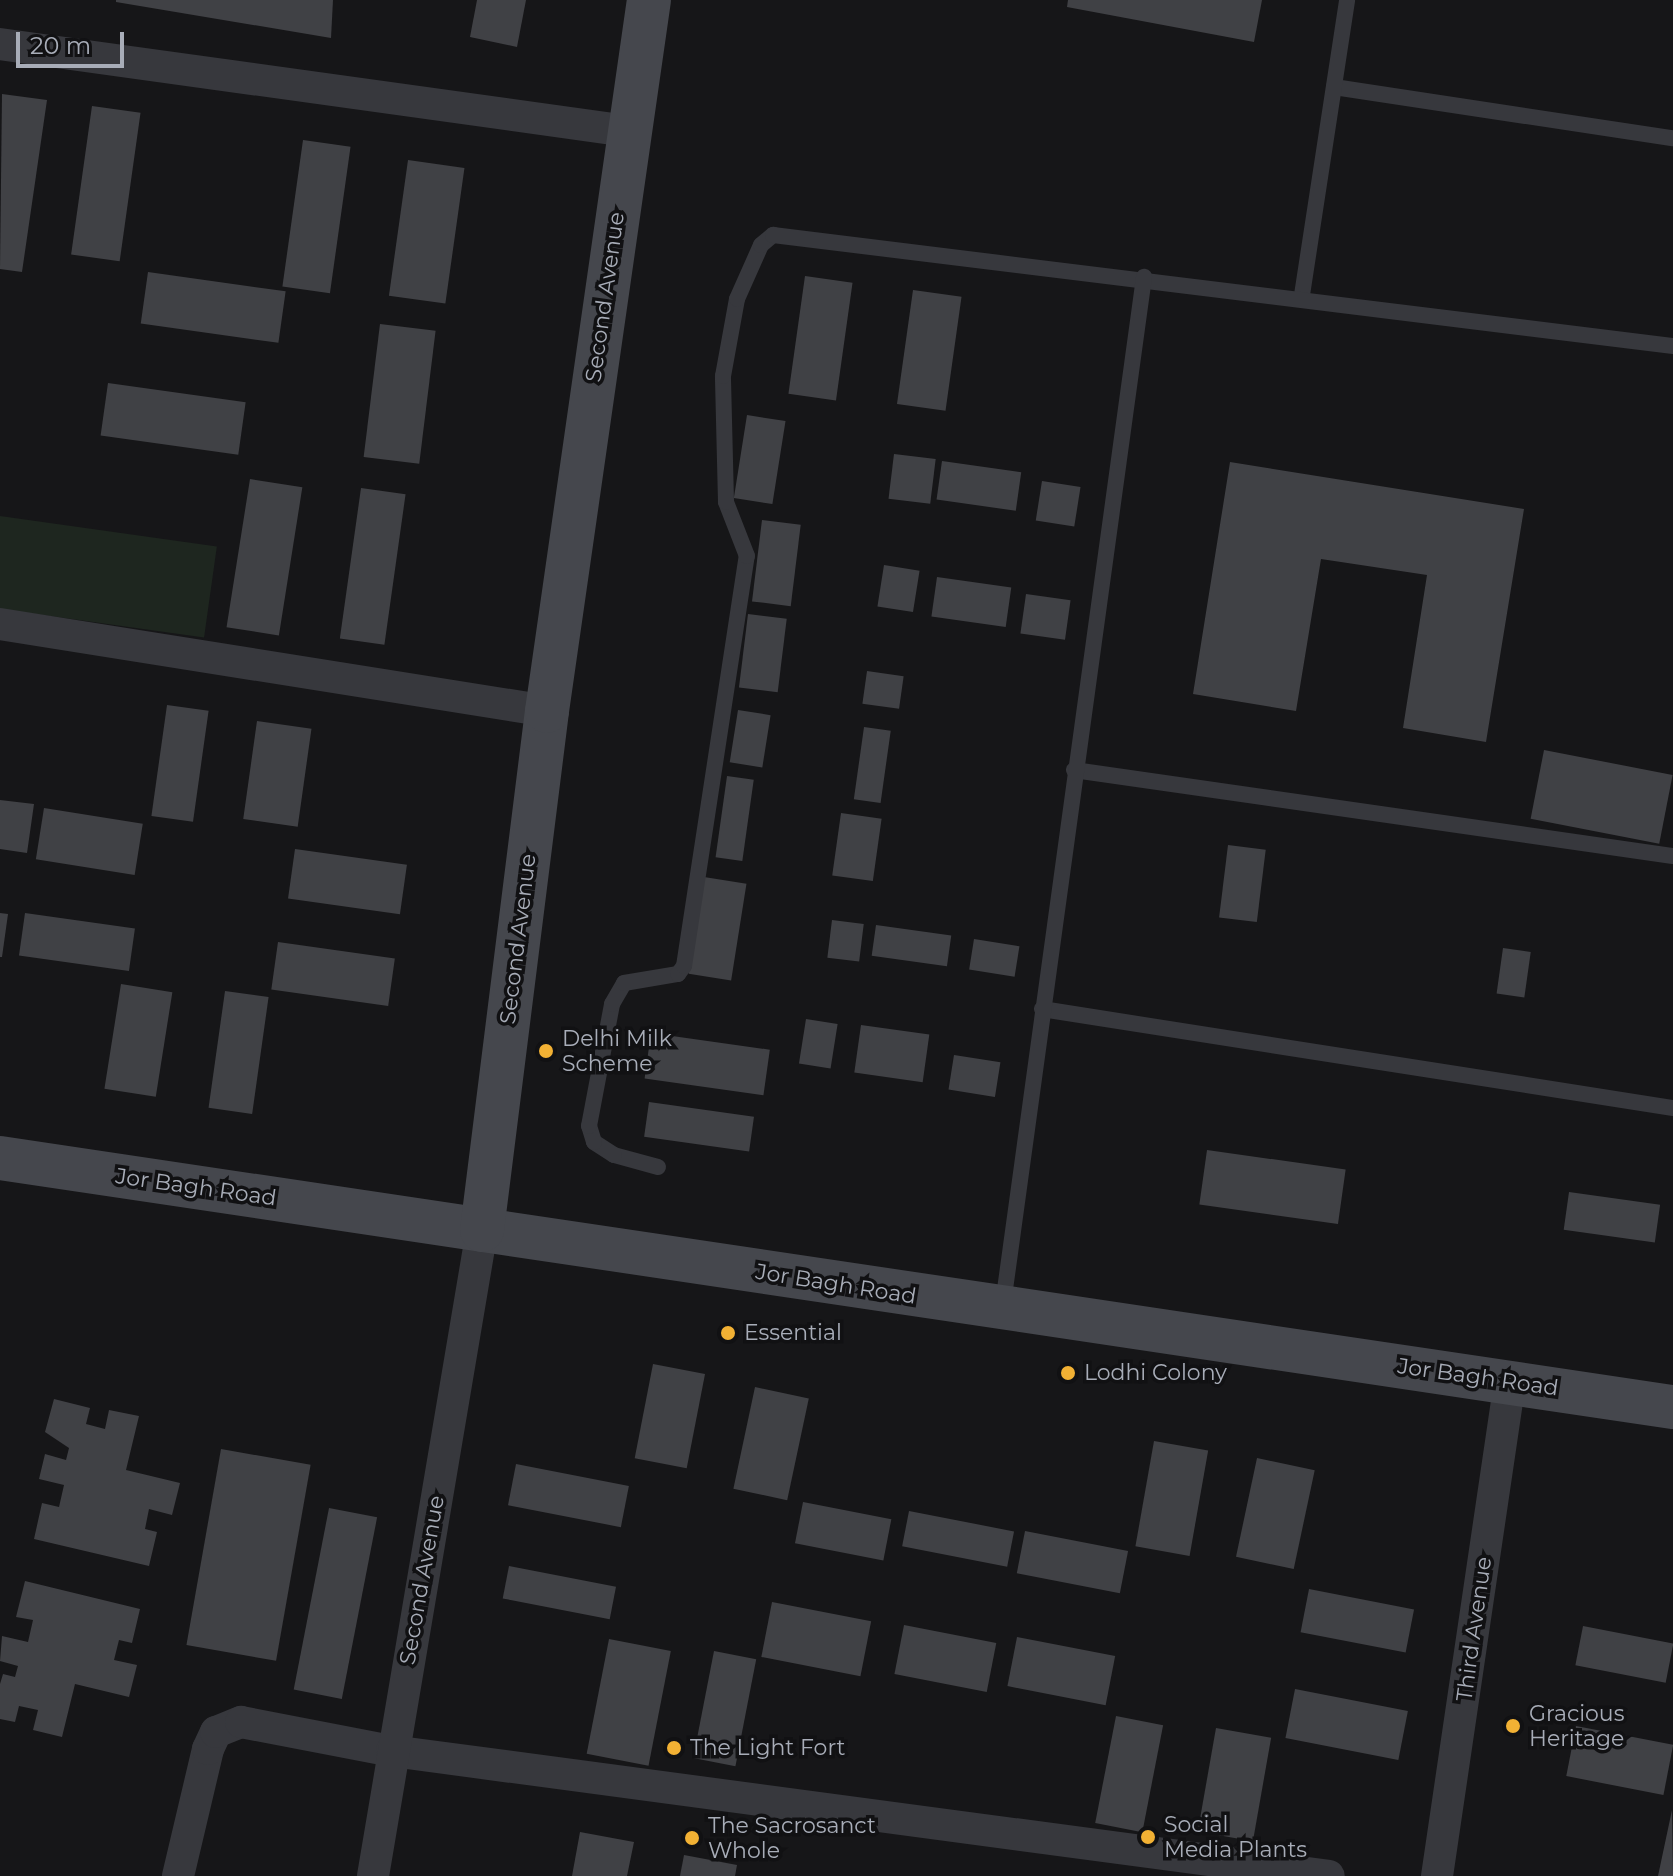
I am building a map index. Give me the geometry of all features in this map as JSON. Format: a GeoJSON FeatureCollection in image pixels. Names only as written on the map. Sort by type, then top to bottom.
{"type":"FeatureCollection","features":[{"type":"Feature","properties":{"kind":"street","name":"Second Avenue"},"geometry":{"type":"LineString","coordinates":[[373,1876],[482,1230],[547,711],[649,0]]}},
{"type":"Feature","properties":{"kind":"street"},"geometry":{"type":"LineString","coordinates":[[0,44],[628,131]]}},
{"type":"Feature","properties":{"kind":"street"},"geometry":{"type":"LineString","coordinates":[[0,624],[547,711]]}},
{"type":"Feature","properties":{"kind":"street","name":"Jor Bagh Road"},"geometry":{"type":"LineString","coordinates":[[0,1158],[1673,1407]]}},
{"type":"Feature","properties":{"kind":"street","name":"Third Avenue"},"geometry":{"type":"LineString","coordinates":[[1437,1876],[1510,1381]]}},
{"type":"Feature","properties":{"kind":"street"},"geometry":{"type":"LineString","coordinates":[[178,1876],[208,1749],[229,1723],[392,1751],[1329,1876]]}},
{"type":"Feature","properties":{"kind":"lane"},"geometry":{"type":"LineString","coordinates":[[1302,295],[1347,0]]}},
{"type":"Feature","properties":{"kind":"lane"},"geometry":{"type":"LineString","coordinates":[[1334,87],[1673,138]]}},
{"type":"Feature","properties":{"kind":"lane"},"geometry":{"type":"LineString","coordinates":[[658,1167],[614,1155],[594,1142],[589,1126],[612,1004],[624,983],[678,974],[684,966],[747,556],[726,502],[723,376],[737,299],[761,245],[773,235],[1302,295],[1673,346]]}},
{"type":"Feature","properties":{"kind":"lane"},"geometry":{"type":"LineString","coordinates":[[1003,1309],[1074,770],[1144,277]]}},
{"type":"Feature","properties":{"kind":"lane"},"geometry":{"type":"LineString","coordinates":[[1074,770],[1673,856]]}},
{"type":"Feature","properties":{"kind":"lane"},"geometry":{"type":"LineString","coordinates":[[1042,1009],[1673,1108]]}},
{"type":"Feature","properties":{"kind":"shaded area"},"geometry":{"type":"Polygon","coordinates":[[[0,516],[217,546],[204,638],[0,609],[0,516]]]}},
{"type":"Feature","properties":{"kind":"building"},"geometry":{"type":"Polygon","coordinates":[[[333,0],[331,38],[116,2],[333,0]]]}},
{"type":"Feature","properties":{"kind":"building"},"geometry":{"type":"Polygon","coordinates":[[[477,0],[526,0],[517,47],[470,37],[477,0]]]}},
{"type":"Feature","properties":{"kind":"building"},"geometry":{"type":"Polygon","coordinates":[[[1068,0],[1262,0],[1254,42],[1067,7],[1068,0]]]}},
{"type":"Feature","properties":{"kind":"building"},"geometry":{"type":"Polygon","coordinates":[[[2,94],[47,100],[22,272],[0,269],[2,94]]]}},
{"type":"Feature","properties":{"kind":"building"},"geometry":{"type":"Polygon","coordinates":[[[92,106],[141,113],[120,261],[71,255],[92,106]]]}},
{"type":"Feature","properties":{"kind":"building"},"geometry":{"type":"Polygon","coordinates":[[[303,140],[351,147],[330,293],[282,287],[303,140]]]}},
{"type":"Feature","properties":{"kind":"building"},"geometry":{"type":"Polygon","coordinates":[[[408,160],[464,168],[445,304],[389,296],[408,160]]]}},
{"type":"Feature","properties":{"kind":"building"},"geometry":{"type":"Polygon","coordinates":[[[148,272],[286,291],[278,343],[141,323],[148,272]]]}},
{"type":"Feature","properties":{"kind":"building"},"geometry":{"type":"Polygon","coordinates":[[[805,276],[853,283],[836,401],[788,394],[805,276]]]}},
{"type":"Feature","properties":{"kind":"building"},"geometry":{"type":"Polygon","coordinates":[[[913,290],[962,297],[946,411],[897,404],[913,290]]]}},
{"type":"Feature","properties":{"kind":"building"},"geometry":{"type":"Polygon","coordinates":[[[380,324],[436,331],[419,464],[364,457],[380,324]]]}},
{"type":"Feature","properties":{"kind":"building"},"geometry":{"type":"Polygon","coordinates":[[[108,383],[246,402],[238,455],[101,435],[108,383]]]}},
{"type":"Feature","properties":{"kind":"building"},"geometry":{"type":"Polygon","coordinates":[[[747,415],[786,421],[772,504],[734,498],[747,415]]]}},
{"type":"Feature","properties":{"kind":"building"},"geometry":{"type":"Polygon","coordinates":[[[894,454],[936,459],[930,504],[889,499],[894,454]]]}},
{"type":"Feature","properties":{"kind":"building"},"geometry":{"type":"Polygon","coordinates":[[[942,461],[1021,472],[1016,511],[937,500],[942,461]]]}},
{"type":"Feature","properties":{"kind":"building"},"geometry":{"type":"Polygon","coordinates":[[[1230,462],[1524,509],[1486,742],[1403,728],[1427,575],[1321,559],[1296,711],[1193,694],[1230,462]]]}},
{"type":"Feature","properties":{"kind":"building"},"geometry":{"type":"Polygon","coordinates":[[[250,479],[302,487],[279,635],[227,627],[250,479]]]}},
{"type":"Feature","properties":{"kind":"building"},"geometry":{"type":"Polygon","coordinates":[[[1042,481],[1081,487],[1074,527],[1036,521],[1042,481]]]}},
{"type":"Feature","properties":{"kind":"building"},"geometry":{"type":"Polygon","coordinates":[[[361,488],[406,494],[384,645],[340,639],[361,488]]]}},
{"type":"Feature","properties":{"kind":"building"},"geometry":{"type":"Polygon","coordinates":[[[762,520],[801,525],[791,606],[752,601],[762,520]]]}},
{"type":"Feature","properties":{"kind":"building"},"geometry":{"type":"Polygon","coordinates":[[[884,565],[920,571],[913,612],[877,606],[884,565]]]}},
{"type":"Feature","properties":{"kind":"building"},"geometry":{"type":"Polygon","coordinates":[[[937,577],[1011,587],[1006,627],[931,617],[937,577]]]}},
{"type":"Feature","properties":{"kind":"building"},"geometry":{"type":"Polygon","coordinates":[[[1026,594],[1071,600],[1065,640],[1020,634],[1026,594]]]}},
{"type":"Feature","properties":{"kind":"building"},"geometry":{"type":"Polygon","coordinates":[[[748,614],[787,619],[778,692],[739,687],[748,614]]]}},
{"type":"Feature","properties":{"kind":"building"},"geometry":{"type":"Polygon","coordinates":[[[867,671],[904,676],[899,709],[862,704],[867,671]]]}},
{"type":"Feature","properties":{"kind":"building"},"geometry":{"type":"Polygon","coordinates":[[[167,705],[209,711],[193,822],[151,816],[167,705]]]}},
{"type":"Feature","properties":{"kind":"building"},"geometry":{"type":"Polygon","coordinates":[[[738,710],[771,715],[762,768],[730,762],[738,710]]]}},
{"type":"Feature","properties":{"kind":"building"},"geometry":{"type":"Polygon","coordinates":[[[257,721],[311,729],[298,827],[243,819],[257,721]]]}},
{"type":"Feature","properties":{"kind":"building"},"geometry":{"type":"Polygon","coordinates":[[[864,727],[891,731],[881,803],[854,799],[864,727]]]}},
{"type":"Feature","properties":{"kind":"building"},"geometry":{"type":"Polygon","coordinates":[[[1544,750],[1673,775],[1659,844],[1531,819],[1544,750]]]}},
{"type":"Feature","properties":{"kind":"building"},"geometry":{"type":"Polygon","coordinates":[[[727,776],[754,780],[742,861],[716,857],[727,776]]]}},
{"type":"Feature","properties":{"kind":"building"},"geometry":{"type":"Polygon","coordinates":[[[0,800],[34,804],[27,853],[0,849],[0,800]]]}},
{"type":"Feature","properties":{"kind":"building"},"geometry":{"type":"Polygon","coordinates":[[[44,808],[143,824],[135,875],[36,859],[44,808]]]}},
{"type":"Feature","properties":{"kind":"building"},"geometry":{"type":"Polygon","coordinates":[[[841,813],[882,819],[873,881],[832,875],[841,813]]]}},
{"type":"Feature","properties":{"kind":"building"},"geometry":{"type":"Polygon","coordinates":[[[1228,845],[1266,850],[1257,922],[1219,917],[1228,845]]]}},
{"type":"Feature","properties":{"kind":"building"},"geometry":{"type":"Polygon","coordinates":[[[295,849],[407,865],[400,914],[288,899],[295,849]]]}},
{"type":"Feature","properties":{"kind":"building"},"geometry":{"type":"Polygon","coordinates":[[[704,877],[746,884],[731,981],[689,974],[704,877]]]}},
{"type":"Feature","properties":{"kind":"building"},"geometry":{"type":"Polygon","coordinates":[[[0,913],[8,914],[2,957],[0,957],[0,913]]]}},
{"type":"Feature","properties":{"kind":"building"},"geometry":{"type":"Polygon","coordinates":[[[25,913],[135,928],[129,971],[19,956],[25,913]]]}},
{"type":"Feature","properties":{"kind":"building"},"geometry":{"type":"Polygon","coordinates":[[[832,920],[864,924],[859,962],[827,958],[832,920]]]}},
{"type":"Feature","properties":{"kind":"building"},"geometry":{"type":"Polygon","coordinates":[[[876,925],[951,936],[947,966],[872,956],[876,925]]]}},
{"type":"Feature","properties":{"kind":"building"},"geometry":{"type":"Polygon","coordinates":[[[974,939],[1019,946],[1015,977],[969,970],[974,939]]]}},
{"type":"Feature","properties":{"kind":"building"},"geometry":{"type":"Polygon","coordinates":[[[278,942],[395,958],[388,1006],[271,990],[278,942]]]}},
{"type":"Feature","properties":{"kind":"building"},"geometry":{"type":"Polygon","coordinates":[[[1503,948],[1531,952],[1524,997],[1497,994],[1503,948]]]}},
{"type":"Feature","properties":{"kind":"building"},"geometry":{"type":"Polygon","coordinates":[[[121,984],[172,992],[156,1097],[104,1089],[121,984]]]}},
{"type":"Feature","properties":{"kind":"building"},"geometry":{"type":"Polygon","coordinates":[[[225,991],[269,997],[252,1114],[209,1108],[225,991]]]}},
{"type":"Feature","properties":{"kind":"building"},"geometry":{"type":"Polygon","coordinates":[[[806,1019],[838,1024],[831,1068],[799,1063],[806,1019]]]}},
{"type":"Feature","properties":{"kind":"building"},"geometry":{"type":"Polygon","coordinates":[[[861,1025],[929,1035],[923,1082],[854,1073],[861,1025]]]}},
{"type":"Feature","properties":{"kind":"building"},"geometry":{"type":"Polygon","coordinates":[[[651,1033],[770,1050],[763,1095],[645,1079],[651,1033]]]}},
{"type":"Feature","properties":{"kind":"building"},"geometry":{"type":"Polygon","coordinates":[[[954,1055],[1000,1062],[995,1097],[949,1090],[954,1055]]]}},
{"type":"Feature","properties":{"kind":"building"},"geometry":{"type":"Polygon","coordinates":[[[649,1102],[754,1117],[749,1151],[644,1137],[649,1102]]]}},
{"type":"Feature","properties":{"kind":"building"},"geometry":{"type":"Polygon","coordinates":[[[1207,1150],[1346,1169],[1338,1224],[1199,1204],[1207,1150]]]}},
{"type":"Feature","properties":{"kind":"building"},"geometry":{"type":"Polygon","coordinates":[[[1569,1192],[1660,1205],[1655,1242],[1564,1230],[1569,1192]]]}},
{"type":"Feature","properties":{"kind":"building"},"geometry":{"type":"Polygon","coordinates":[[[653,1364],[705,1374],[687,1468],[635,1458],[653,1364]]]}},
{"type":"Feature","properties":{"kind":"building"},"geometry":{"type":"Polygon","coordinates":[[[755,1387],[809,1398],[787,1500],[733,1489],[755,1387]]]}},
{"type":"Feature","properties":{"kind":"building"},"geometry":{"type":"Polygon","coordinates":[[[54,1399],[90,1408],[86,1424],[105,1429],[109,1410],[139,1416],[126,1470],[180,1483],[172,1515],[149,1509],[145,1529],[157,1532],[149,1566],[34,1539],[42,1503],[59,1507],[64,1485],[39,1479],[45,1454],[66,1460],[69,1448],[45,1432],[54,1399]]]}},
{"type":"Feature","properties":{"kind":"building"},"geometry":{"type":"Polygon","coordinates":[[[1154,1441],[1208,1451],[1190,1556],[1135,1546],[1154,1441]]]}},
{"type":"Feature","properties":{"kind":"building"},"geometry":{"type":"Polygon","coordinates":[[[221,1449],[311,1465],[276,1661],[186,1645],[221,1449]]]}},
{"type":"Feature","properties":{"kind":"building"},"geometry":{"type":"Polygon","coordinates":[[[1257,1458],[1315,1470],[1294,1569],[1236,1557],[1257,1458]]]}},
{"type":"Feature","properties":{"kind":"building"},"geometry":{"type":"Polygon","coordinates":[[[516,1464],[629,1486],[621,1527],[508,1505],[516,1464]]]}},
{"type":"Feature","properties":{"kind":"building"},"geometry":{"type":"Polygon","coordinates":[[[803,1502],[891,1519],[883,1560],[795,1543],[803,1502]]]}},
{"type":"Feature","properties":{"kind":"building"},"geometry":{"type":"Polygon","coordinates":[[[329,1508],[377,1517],[342,1699],[294,1690],[329,1508]]]}},
{"type":"Feature","properties":{"kind":"building"},"geometry":{"type":"Polygon","coordinates":[[[909,1511],[1014,1531],[1007,1567],[902,1546],[909,1511]]]}},
{"type":"Feature","properties":{"kind":"building"},"geometry":{"type":"Polygon","coordinates":[[[1025,1531],[1128,1551],[1120,1593],[1017,1573],[1025,1531]]]}},
{"type":"Feature","properties":{"kind":"building"},"geometry":{"type":"Polygon","coordinates":[[[509,1566],[616,1587],[610,1619],[503,1598],[509,1566]]]}},
{"type":"Feature","properties":{"kind":"building"},"geometry":{"type":"Polygon","coordinates":[[[25,1581],[140,1609],[132,1643],[119,1640],[114,1660],[137,1665],[129,1697],[75,1684],[62,1737],[33,1730],[38,1710],[19,1706],[15,1722],[0,1719],[3,1674],[15,1677],[18,1666],[0,1661],[2,1636],[28,1642],[33,1620],[16,1617],[25,1581]]]}},
{"type":"Feature","properties":{"kind":"building"},"geometry":{"type":"Polygon","coordinates":[[[1309,1589],[1414,1609],[1406,1653],[1301,1632],[1309,1589]]]}},
{"type":"Feature","properties":{"kind":"building"},"geometry":{"type":"Polygon","coordinates":[[[772,1602],[871,1621],[860,1676],[761,1657],[772,1602]]]}},
{"type":"Feature","properties":{"kind":"building"},"geometry":{"type":"Polygon","coordinates":[[[904,1625],[996,1643],[987,1692],[894,1674],[904,1625]]]}},
{"type":"Feature","properties":{"kind":"building"},"geometry":{"type":"Polygon","coordinates":[[[1583,1626],[1673,1643],[1666,1683],[1575,1665],[1583,1626]]]}},
{"type":"Feature","properties":{"kind":"building"},"geometry":{"type":"Polygon","coordinates":[[[1017,1637],[1115,1656],[1106,1705],[1007,1686],[1017,1637]]]}},
{"type":"Feature","properties":{"kind":"building"},"geometry":{"type":"Polygon","coordinates":[[[609,1639],[671,1651],[649,1766],[587,1754],[609,1639]]]}},
{"type":"Feature","properties":{"kind":"building"},"geometry":{"type":"Polygon","coordinates":[[[714,1651],[756,1659],[735,1766],[693,1758],[714,1651]]]}},
{"type":"Feature","properties":{"kind":"building"},"geometry":{"type":"Polygon","coordinates":[[[1295,1689],[1408,1711],[1398,1760],[1285,1738],[1295,1689]]]}},
{"type":"Feature","properties":{"kind":"building"},"geometry":{"type":"Polygon","coordinates":[[[1116,1716],[1163,1725],[1142,1832],[1095,1823],[1116,1716]]]}},
{"type":"Feature","properties":{"kind":"building"},"geometry":{"type":"Polygon","coordinates":[[[1576,1726],[1673,1745],[1663,1795],[1566,1776],[1576,1726]]]}},
{"type":"Feature","properties":{"kind":"building"},"geometry":{"type":"Polygon","coordinates":[[[1216,1728],[1271,1738],[1253,1841],[1198,1831],[1216,1728]]]}},
{"type":"Feature","properties":{"kind":"building"},"geometry":{"type":"Polygon","coordinates":[[[1672,1810],[1673,1876],[1658,1876],[1672,1810]]]}},
{"type":"Feature","properties":{"kind":"building"},"geometry":{"type":"Polygon","coordinates":[[[580,1832],[634,1842],[627,1876],[572,1876],[580,1832]]]}},
{"type":"Feature","properties":{"kind":"building"},"geometry":{"type":"Polygon","coordinates":[[[684,1855],[737,1865],[735,1876],[680,1876],[684,1855]]]}},
{"type":"Feature","properties":{"kind":"place","name":"Delhi Milk Scheme"},"geometry":{"type":"Point","coordinates":[546,1051]}},
{"type":"Feature","properties":{"kind":"place","name":"Essential"},"geometry":{"type":"Point","coordinates":[728,1333]}},
{"type":"Feature","properties":{"kind":"place","name":"Lodhi Colony"},"geometry":{"type":"Point","coordinates":[1068,1373]}},
{"type":"Feature","properties":{"kind":"place","name":"Gracious Heritage"},"geometry":{"type":"Point","coordinates":[1513,1726]}},
{"type":"Feature","properties":{"kind":"place","name":"The Light Fort"},"geometry":{"type":"Point","coordinates":[674,1748]}},
{"type":"Feature","properties":{"kind":"place","name":"Social Media Plants"},"geometry":{"type":"Point","coordinates":[1148,1837]}},
{"type":"Feature","properties":{"kind":"place","name":"The Sacrosanct Whole"},"geometry":{"type":"Point","coordinates":[692,1838]}}]}
